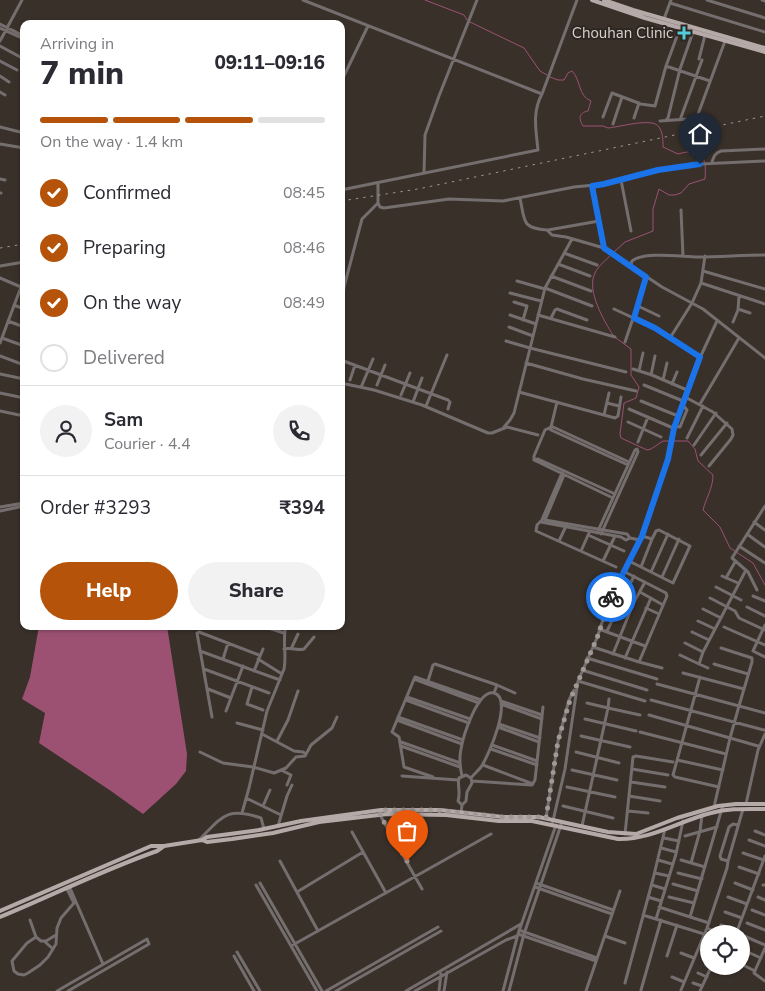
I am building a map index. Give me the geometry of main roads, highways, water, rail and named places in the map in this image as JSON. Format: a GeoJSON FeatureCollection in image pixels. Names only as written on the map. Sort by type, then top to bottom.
{"type":"FeatureCollection","features":[{"type":"Feature","properties":{"kind":"main road"},"geometry":{"type":"LineString","coordinates":[[592,0],[692,32],[765,52]]}},
{"type":"Feature","properties":{"kind":"main road"},"geometry":{"type":"LineString","coordinates":[[604,0],[765,48]]}},
{"type":"Feature","properties":{"kind":"main road"},"geometry":{"type":"LineString","coordinates":[[562,824],[618,839],[639,838],[723,808],[746,804],[765,804]]}},
{"type":"Feature","properties":{"kind":"main road"},"geometry":{"type":"LineString","coordinates":[[200,840],[207,842],[273,833],[319,822],[380,812],[446,815],[499,822],[532,821],[636,834],[677,818],[714,807],[765,809]]}},
{"type":"Feature","properties":{"kind":"main road"},"geometry":{"type":"LineString","coordinates":[[0,911],[151,846],[164,846],[200,840],[207,837],[278,827],[301,821],[380,812],[434,810],[503,817],[539,817],[546,818],[554,823]]}},
{"type":"Feature","properties":{"kind":"main road"},"geometry":{"type":"LineString","coordinates":[[0,917],[69,888],[100,872],[157,851],[164,846]]}},
{"type":"Feature","properties":{"kind":"waterway"},"geometry":{"type":"LineString","coordinates":[[425,0],[464,15],[467,20]]}},
{"type":"Feature","properties":{"kind":"waterway"},"geometry":{"type":"LineString","coordinates":[[470,22],[524,48],[540,71],[547,75]]}},
{"type":"Feature","properties":{"kind":"waterway"},"geometry":{"type":"LineString","coordinates":[[550,77],[564,80],[568,73],[572,71],[575,75],[582,92],[591,101],[588,111],[582,113],[580,117],[583,126],[603,126],[608,128],[636,123],[656,124],[661,132],[663,147],[678,154],[686,152],[698,153],[704,160],[705,179],[689,184],[681,193],[675,195],[669,195],[659,189],[653,209],[653,231],[625,242],[614,252]]}},
{"type":"Feature","properties":{"kind":"waterway"},"geometry":{"type":"LineString","coordinates":[[611,255],[596,270],[593,288],[597,305],[613,335]]}},
{"type":"Feature","properties":{"kind":"waterway"},"geometry":{"type":"LineString","coordinates":[[616,338],[631,349],[631,375],[639,387],[636,398],[624,403],[621,438],[647,450],[663,441],[688,441],[695,449],[698,461],[713,475],[711,489],[703,510],[720,527],[730,548],[753,563],[765,585]]}},
{"type":"Feature","properties":{"kind":"railway"},"geometry":{"type":"LineString","coordinates":[[345,200],[418,189],[765,116]]}},
{"type":"Feature","properties":{"kind":"railway"},"geometry":{"type":"LineString","coordinates":[[0,248],[20,245]]}},
{"type":"Feature","properties":{"kind":"place","name":"Chouhan Clinic"},"geometry":{"type":"Point","coordinates":[684,33]}}]}
